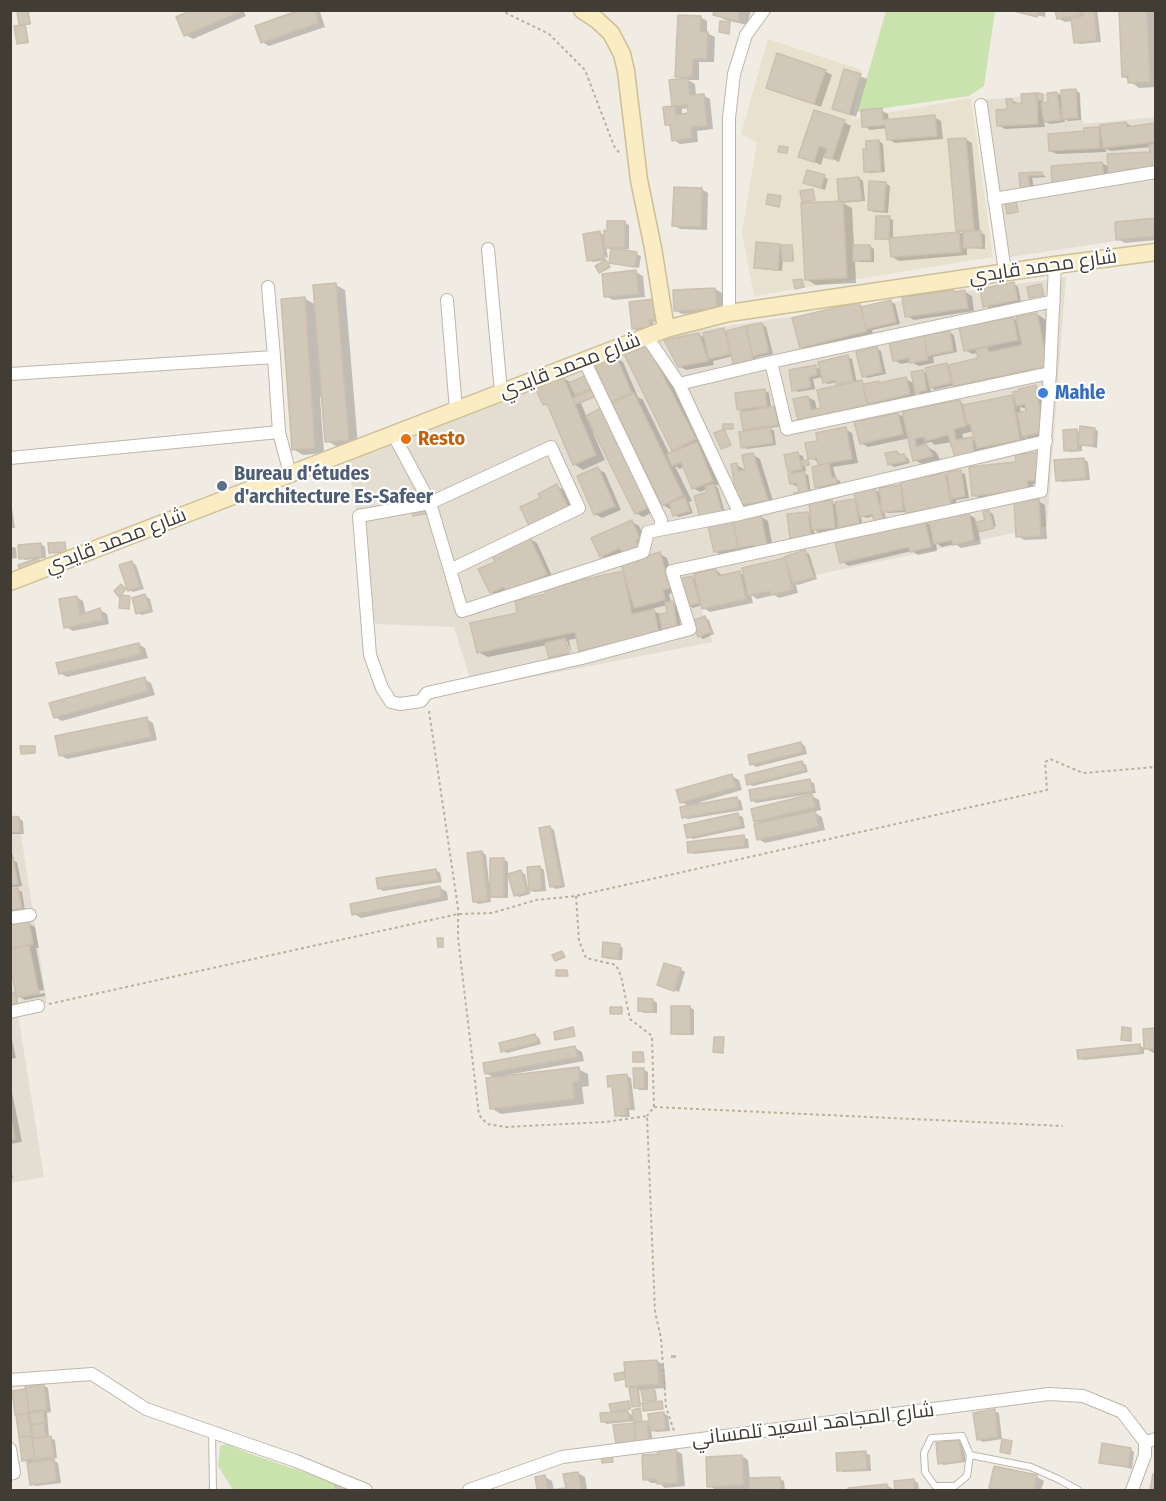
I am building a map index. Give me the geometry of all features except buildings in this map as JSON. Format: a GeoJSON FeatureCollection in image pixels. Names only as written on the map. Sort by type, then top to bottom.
{"type":"FeatureCollection","features":[{"type":"Feature","properties":{"kind":"main road"},"geometry":{"type":"LineString","coordinates":[[582,10],[611,33],[622,54],[639,180],[666,330]]}},
{"type":"Feature","properties":{"kind":"main road","name":"شارع محمد قايدي"},"geometry":{"type":"LineString","coordinates":[[10,582],[666,330],[729,313],[1155,252]]}},
{"type":"Feature","properties":{"kind":"street"},"geometry":{"type":"LineString","coordinates":[[729,313],[730,107],[734,75],[746,35],[764,10]]}},
{"type":"Feature","properties":{"kind":"street"},"geometry":{"type":"LineString","coordinates":[[981,105],[1005,272]]}},
{"type":"Feature","properties":{"kind":"street"},"geometry":{"type":"LineString","coordinates":[[994,199],[1155,172]]}},
{"type":"Feature","properties":{"kind":"street"},"geometry":{"type":"LineString","coordinates":[[488,249],[501,392]]}},
{"type":"Feature","properties":{"kind":"street"},"geometry":{"type":"LineString","coordinates":[[450,570],[579,508],[551,447],[430,503],[359,516],[370,655],[382,688],[391,702],[400,704],[421,701],[427,693],[582,658],[690,629],[672,571],[1041,491],[1046,441],[1055,265]]}},
{"type":"Feature","properties":{"kind":"street"},"geometry":{"type":"LineString","coordinates":[[268,287],[279,432],[290,474]]}},
{"type":"Feature","properties":{"kind":"street"},"geometry":{"type":"LineString","coordinates":[[447,300],[456,410]]}},
{"type":"Feature","properties":{"kind":"street"},"geometry":{"type":"LineString","coordinates":[[679,384],[771,362],[1054,302]]}},
{"type":"Feature","properties":{"kind":"street"},"geometry":{"type":"LineString","coordinates":[[647,337],[679,384],[740,514]]}},
{"type":"Feature","properties":{"kind":"street"},"geometry":{"type":"LineString","coordinates":[[10,374],[274,357]]}},
{"type":"Feature","properties":{"kind":"street"},"geometry":{"type":"LineString","coordinates":[[584,360],[661,520],[661,529]]}},
{"type":"Feature","properties":{"kind":"street"},"geometry":{"type":"LineString","coordinates":[[771,362],[788,429],[1050,373]]}},
{"type":"Feature","properties":{"kind":"street"},"geometry":{"type":"LineString","coordinates":[[10,458],[279,432]]}},
{"type":"Feature","properties":{"kind":"street"},"geometry":{"type":"LineString","coordinates":[[393,434],[430,503],[462,611],[643,552],[648,532],[740,514],[1046,441]]}},
{"type":"Feature","properties":{"kind":"street"},"geometry":{"type":"LineString","coordinates":[[10,918],[30,915]]}},
{"type":"Feature","properties":{"kind":"street"},"geometry":{"type":"LineString","coordinates":[[10,1011],[38,1006]]}},
{"type":"Feature","properties":{"kind":"street"},"geometry":{"type":"LineString","coordinates":[[10,1380],[92,1374],[146,1409],[296,1461],[366,1491]]}},
{"type":"Feature","properties":{"kind":"street","name":"شارع المجاهد اسعيد تلمساني"},"geometry":{"type":"LineString","coordinates":[[469,1491],[562,1457],[1049,1394],[1083,1396],[1122,1412],[1150,1441]]}},
{"type":"Feature","properties":{"kind":"street"},"geometry":{"type":"LineString","coordinates":[[1132,1491],[1150,1441]]}},
{"type":"Feature","properties":{"kind":"street"},"geometry":{"type":"LineString","coordinates":[[10,1449],[15,1473],[10,1474]]}},
{"type":"Feature","properties":{"kind":"lane"},"geometry":{"type":"LineString","coordinates":[[212,1431],[213,1491]]}},
{"type":"Feature","properties":{"kind":"lane"},"geometry":{"type":"LineString","coordinates":[[962,1436],[970,1455],[967,1476],[955,1486],[935,1486],[926,1472],[924,1453],[931,1438],[962,1436]]}},
{"type":"Feature","properties":{"kind":"lane"},"geometry":{"type":"LineString","coordinates":[[970,1455],[1031,1467],[1078,1491]]}},
{"type":"Feature","properties":{"kind":"path"},"geometry":{"type":"LineString","coordinates":[[500,10],[549,34],[585,70],[614,146],[639,180]]}},
{"type":"Feature","properties":{"kind":"path"},"geometry":{"type":"LineString","coordinates":[[421,701],[428,707],[458,914],[458,938],[479,1115],[487,1124],[506,1127],[605,1122],[647,1116]]}},
{"type":"Feature","properties":{"kind":"path"},"geometry":{"type":"LineString","coordinates":[[38,1006],[458,914],[492,913],[536,900],[576,896],[1047,790],[1045,762],[1050,759],[1083,773],[1155,767]]}},
{"type":"Feature","properties":{"kind":"path"},"geometry":{"type":"LineString","coordinates":[[576,896],[579,941],[586,958],[616,965],[621,976],[630,1018],[652,1036],[654,1107],[647,1116],[655,1312],[661,1338],[666,1407],[678,1442]]}},
{"type":"Feature","properties":{"kind":"path"},"geometry":{"type":"LineString","coordinates":[[654,1107],[1063,1126]]}},
{"type":"Feature","properties":{"kind":"shaded area"},"geometry":{"type":"Polygon","coordinates":[[[768,39],[862,70],[852,119],[971,98],[993,257],[754,296],[742,233],[757,143],[741,134],[768,39]]]}},
{"type":"Feature","properties":{"kind":"shaded area"},"geometry":{"type":"Polygon","coordinates":[[[1078,91],[1083,124],[1155,117],[1155,235],[1004,258],[983,100],[1078,91]]]}},
{"type":"Feature","properties":{"kind":"shaded area"},"geometry":{"type":"Polygon","coordinates":[[[1066,277],[1047,526],[698,600],[713,642],[473,689],[454,627],[376,624],[367,608],[353,488],[345,462],[634,346],[692,331],[1066,277]]]}},
{"type":"Feature","properties":{"kind":"shaded area"},"geometry":{"type":"Polygon","coordinates":[[[18,815],[47,1003],[18,1014],[44,1177],[11,1183],[10,816],[18,815]]]}},
{"type":"Feature","properties":{"kind":"green space"},"geometry":{"type":"Polygon","coordinates":[[[886,11],[995,11],[984,86],[969,96],[857,112],[886,11]]]}},
{"type":"Feature","properties":{"kind":"green space"},"geometry":{"type":"Polygon","coordinates":[[[226,1444],[355,1490],[233,1490],[218,1466],[220,1446],[226,1444]]]}},
{"type":"Feature","properties":{"kind":"place","name":"Mahle"},"geometry":{"type":"Point","coordinates":[1043,393]}},
{"type":"Feature","properties":{"kind":"place","name":"Resto"},"geometry":{"type":"Point","coordinates":[406,439]}},
{"type":"Feature","properties":{"kind":"place","name":"Bureau d'études d'architecture Es-Safeer"},"geometry":{"type":"Point","coordinates":[222,486]}}]}
